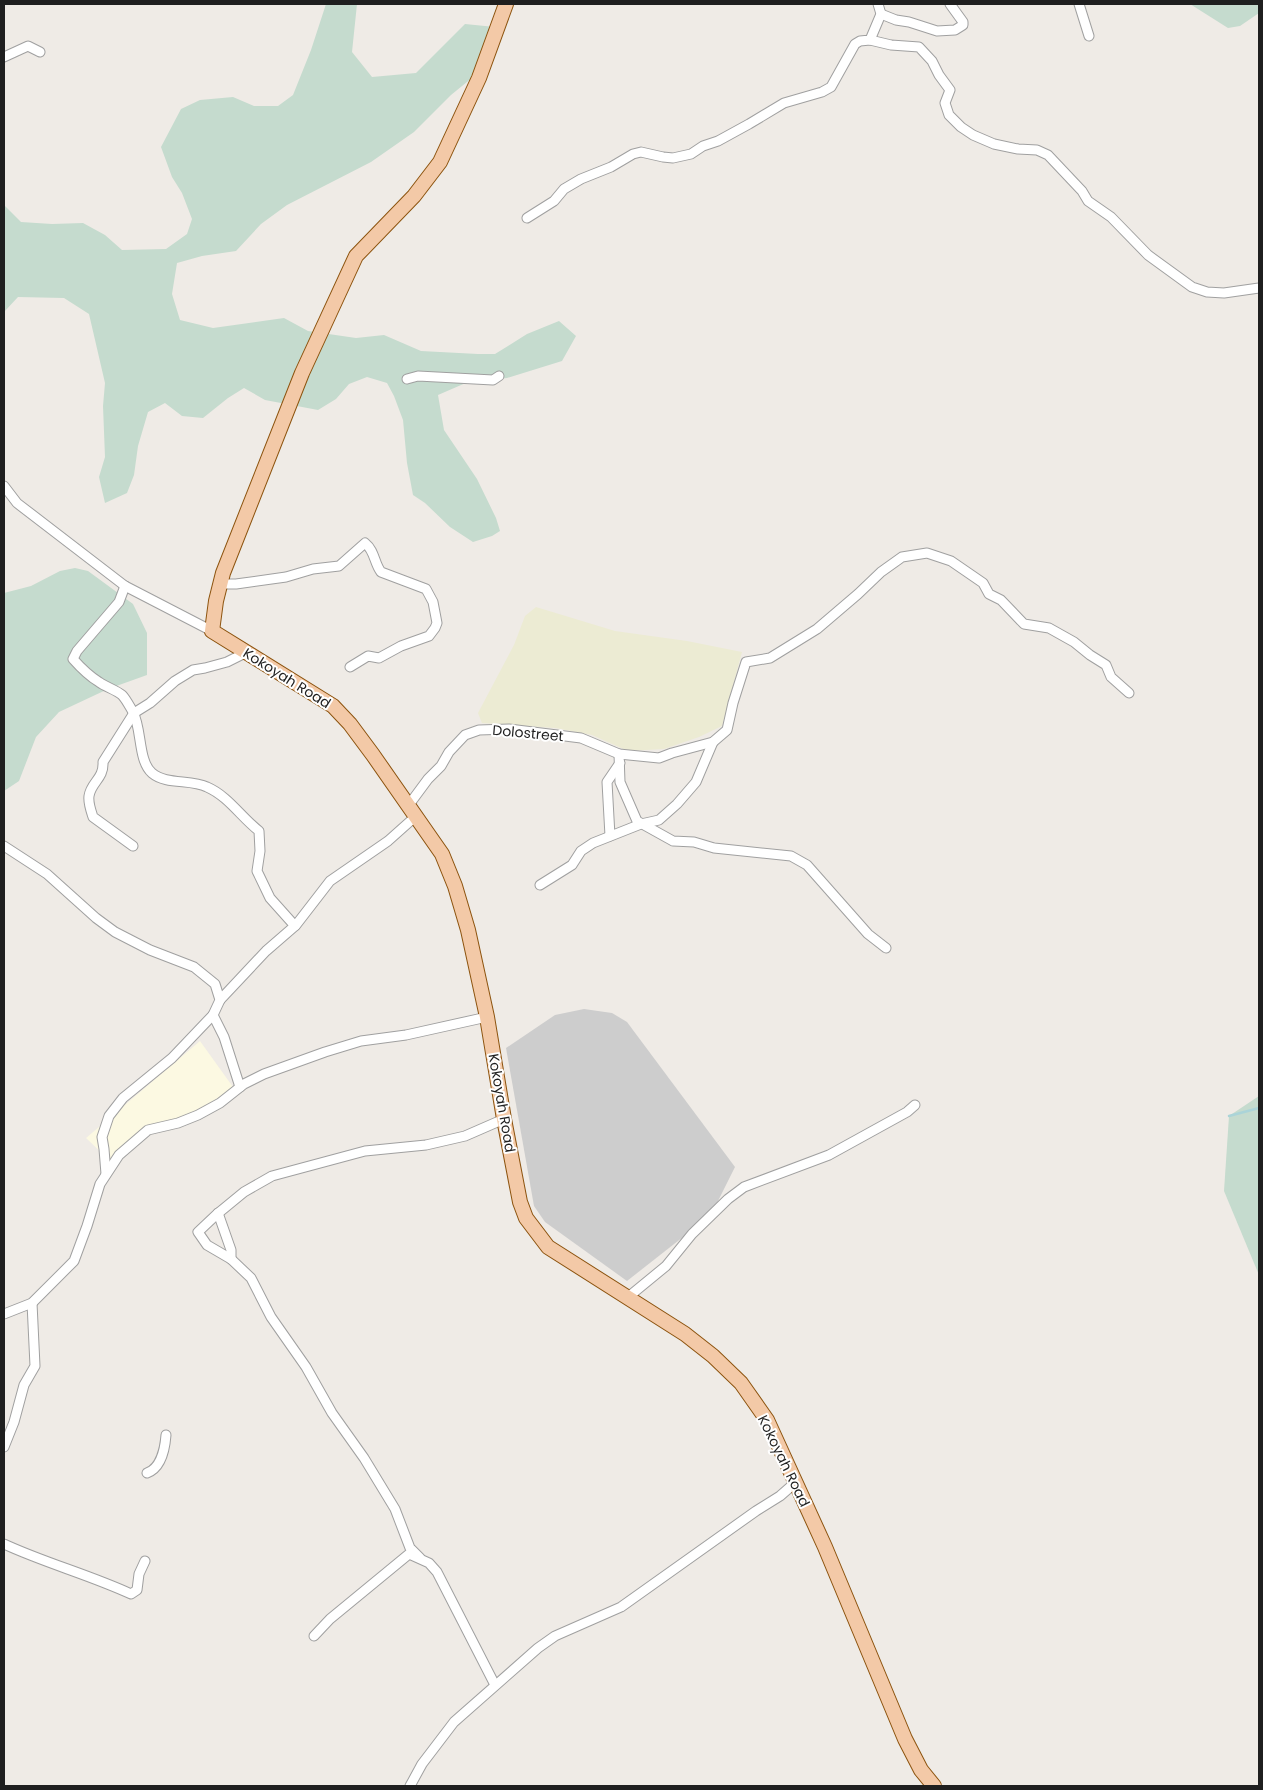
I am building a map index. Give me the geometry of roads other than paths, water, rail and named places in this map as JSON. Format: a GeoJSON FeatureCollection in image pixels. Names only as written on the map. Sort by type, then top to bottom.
{"type":"FeatureCollection","features":[{"type":"Feature","properties":{"kind":"main road"},"geometry":{"type":"LineString","coordinates":[[212,631],[223,572],[302,374],[356,256],[414,196],[440,162],[479,78],[506,4]]}},
{"type":"Feature","properties":{"kind":"main road","name":"Kokoyah Road"},"geometry":{"type":"LineString","coordinates":[[212,631],[334,706],[356,732],[442,854],[455,886],[468,930],[487,1017],[520,1202],[526,1218],[548,1247],[685,1334],[713,1356],[741,1382],[767,1420],[825,1547],[905,1738],[921,1770],[934,1786]]}},
{"type":"Feature","properties":{"kind":"street"},"geometry":{"type":"LineString","coordinates":[[878,4],[882,14],[896,20],[937,31],[955,30],[963,25],[963,22],[950,4]]}},
{"type":"Feature","properties":{"kind":"street"},"geometry":{"type":"LineString","coordinates":[[1079,4],[1089,36]]}},
{"type":"Feature","properties":{"kind":"street"},"geometry":{"type":"LineString","coordinates":[[870,40],[882,14]]}},
{"type":"Feature","properties":{"kind":"street"},"geometry":{"type":"LineString","coordinates":[[527,218],[554,201],[564,189],[575,182],[621,162],[633,154],[641,152],[673,158],[692,154],[703,146],[718,141],[750,124],[784,103],[822,92],[831,87],[855,44],[860,41],[870,40],[891,45],[919,47],[932,61],[950,90],[945,103],[949,115],[961,127],[973,135],[994,144],[1018,149],[1037,150],[1048,155],[1082,191],[1088,201],[1112,217],[1148,255],[1192,287],[1207,292],[1224,293],[1259,288]]}},
{"type":"Feature","properties":{"kind":"street"},"geometry":{"type":"LineString","coordinates":[[4,57],[28,46],[40,52]]}},
{"type":"Feature","properties":{"kind":"street"},"geometry":{"type":"LineString","coordinates":[[407,379],[418,376],[493,380],[499,376]]}},
{"type":"Feature","properties":{"kind":"street","name":"Kokoyah Road"},"geometry":{"type":"LineString","coordinates":[[4,486],[17,502],[125,586],[212,631]]}},
{"type":"Feature","properties":{"kind":"street"},"geometry":{"type":"LineString","coordinates":[[220,584],[236,584],[286,577],[313,569],[339,566],[365,543],[375,557],[381,572],[426,590],[433,602],[437,623],[428,636],[401,646],[379,658],[368,656],[350,667]]}},
{"type":"Feature","properties":{"kind":"street"},"geometry":{"type":"LineString","coordinates":[[540,885],[572,865],[581,851],[610,836],[630,830],[641,824],[659,820],[690,791],[696,782],[713,742],[727,730],[746,662],[770,658],[817,629],[881,572],[902,557],[927,553],[951,561],[983,582],[989,594],[1001,600],[1024,624],[1049,628],[1074,642],[1090,656],[1106,665],[1111,677],[1130,693]]}},
{"type":"Feature","properties":{"kind":"street"},"geometry":{"type":"LineString","coordinates":[[125,586],[120,602],[76,651],[74,659],[84,671],[100,683],[122,695],[134,713],[146,767],[153,774],[206,786],[223,796],[248,823],[259,831],[260,852],[257,871],[270,898],[295,926]]}},
{"type":"Feature","properties":{"kind":"street"},"geometry":{"type":"LineString","coordinates":[[133,846],[93,817],[89,796],[95,782],[104,771],[104,762],[134,713],[150,703],[175,681],[192,670],[227,662],[246,652]]}},
{"type":"Feature","properties":{"kind":"street","name":"Dolostreet"},"geometry":{"type":"LineString","coordinates":[[106,1174],[102,1138],[109,1116],[123,1098],[172,1058],[213,1015],[220,1000],[266,951],[295,926],[330,881],[388,841],[412,811],[428,779],[441,766],[449,752],[465,734],[479,730],[509,730],[581,738],[620,759],[658,758],[672,752],[713,742]]}},
{"type":"Feature","properties":{"kind":"street"},"geometry":{"type":"LineString","coordinates":[[620,759],[620,782],[637,821],[641,824],[673,841],[694,842],[714,848],[750,850],[791,856],[807,865],[868,934],[886,948]]}},
{"type":"Feature","properties":{"kind":"street"},"geometry":{"type":"LineString","coordinates":[[610,836],[607,782],[620,759]]}},
{"type":"Feature","properties":{"kind":"street"},"geometry":{"type":"LineString","coordinates":[[4,846],[47,874],[96,918],[115,932],[150,950],[194,967],[215,984],[220,1000]]}},
{"type":"Feature","properties":{"kind":"street"},"geometry":{"type":"LineString","coordinates":[[213,1015],[224,1037],[240,1087]]}},
{"type":"Feature","properties":{"kind":"street"},"geometry":{"type":"LineString","coordinates":[[4,1314],[32,1303],[74,1261],[88,1226],[100,1184],[119,1155],[148,1130],[178,1123],[198,1115],[220,1103],[240,1087],[264,1074],[325,1052],[361,1041],[406,1035],[487,1017]]}},
{"type":"Feature","properties":{"kind":"street"},"geometry":{"type":"LineString","coordinates":[[628,1298],[666,1266],[692,1234],[728,1199],[744,1187],[829,1155],[907,1112],[915,1105]]}},
{"type":"Feature","properties":{"kind":"street"},"geometry":{"type":"LineString","coordinates":[[420,1558],[410,1548],[395,1509],[364,1458],[332,1413],[306,1367],[271,1317],[251,1278],[231,1259],[207,1245],[198,1232],[244,1192],[272,1176],[365,1151],[426,1146],[465,1136],[504,1119]]}},
{"type":"Feature","properties":{"kind":"street"},"geometry":{"type":"LineString","coordinates":[[218,1213],[231,1250],[231,1259]]}},
{"type":"Feature","properties":{"kind":"street"},"geometry":{"type":"LineString","coordinates":[[4,1447],[14,1422],[24,1385],[35,1366],[32,1303]]}},
{"type":"Feature","properties":{"kind":"street"},"geometry":{"type":"LineString","coordinates":[[147,1473],[152,1472],[165,1450],[166,1435]]}},
{"type":"Feature","properties":{"kind":"street"},"geometry":{"type":"LineString","coordinates":[[410,1786],[422,1764],[454,1722],[538,1648],[555,1636],[621,1607],[780,1496],[796,1482]]}},
{"type":"Feature","properties":{"kind":"street"},"geometry":{"type":"LineString","coordinates":[[4,1544],[20,1552],[90,1576],[104,1584],[131,1594],[137,1590],[139,1574],[145,1561]]}},
{"type":"Feature","properties":{"kind":"street"},"geometry":{"type":"LineString","coordinates":[[314,1636],[330,1619],[409,1554],[428,1563],[436,1572],[495,1685]]}},
{"type":"Feature","properties":{"kind":"waterway"},"geometry":{"type":"LineString","coordinates":[[1229,1116],[1259,1108]]}}]}
